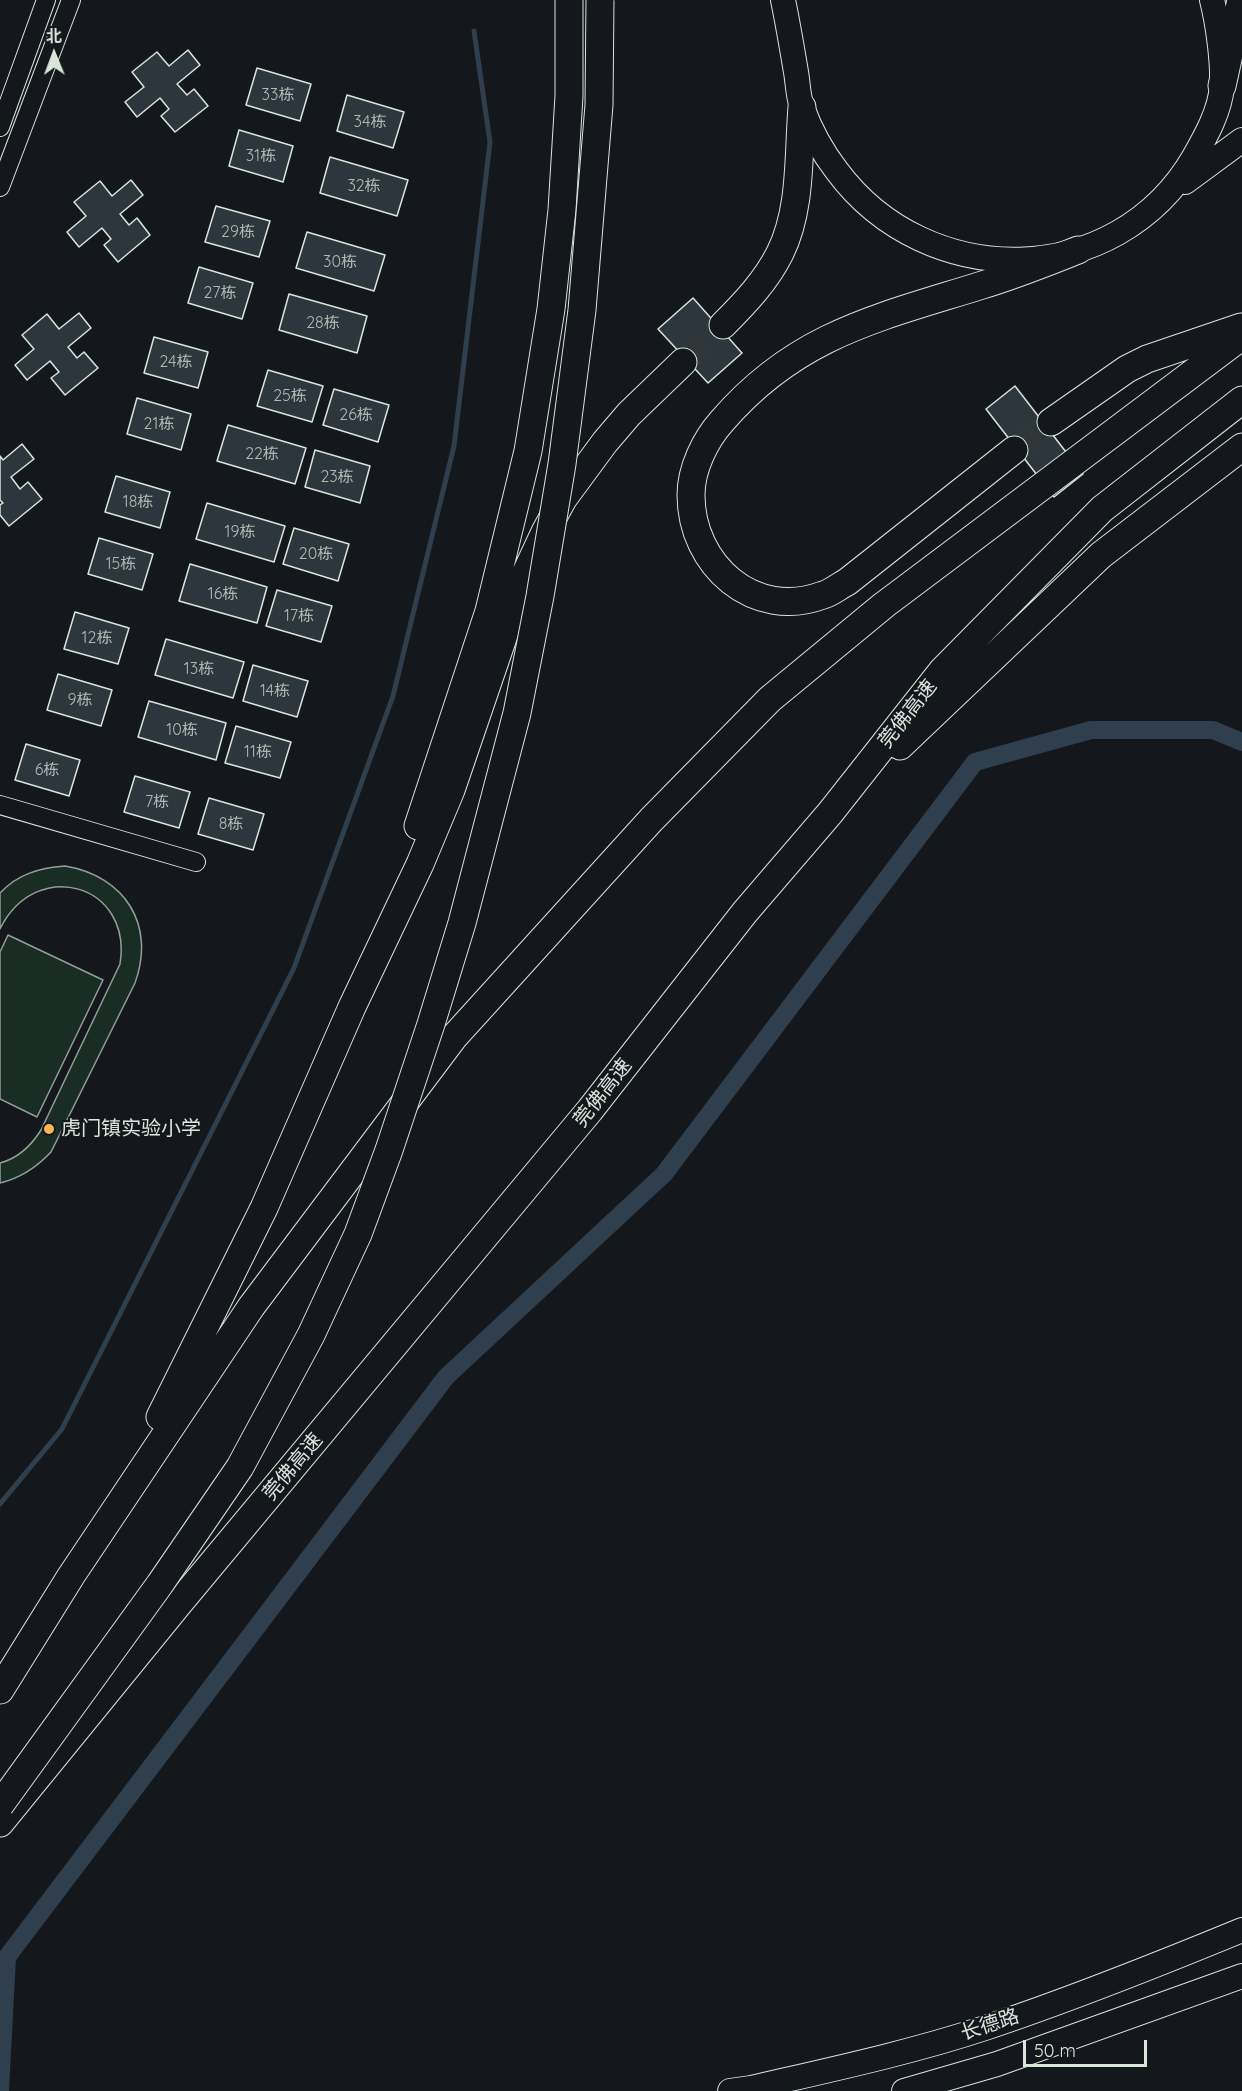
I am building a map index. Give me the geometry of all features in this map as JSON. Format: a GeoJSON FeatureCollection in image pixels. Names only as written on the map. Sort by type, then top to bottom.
{"type":"FeatureCollection","features":[{"type":"Feature","properties":{"kind":"highway"},"geometry":{"type":"LineString","coordinates":[[352,1007],[410,849],[489,611],[528,451],[551,309],[562,210],[569,96],[569,0]]}},
{"type":"Feature","properties":{"kind":"highway"},"geometry":{"type":"LineString","coordinates":[[0,1805],[153,1593],[240,1467],[311,1335],[358,1234],[428,1034],[462,923],[517,713],[540,596],[562,464],[582,310],[599,105],[600,0]]}},
{"type":"Feature","properties":{"kind":"highway"},"geometry":{"type":"LineString","coordinates":[[1222,86],[1241,0]]}},
{"type":"Feature","properties":{"kind":"highway"},"geometry":{"type":"LineString","coordinates":[[723,324],[745,303],[769,273],[781,252],[788,232],[796,181],[802,106]]}},
{"type":"Feature","properties":{"kind":"highway"},"geometry":{"type":"LineString","coordinates":[[1014,450],[847,582],[823,595],[798,601],[752,596],[719,571],[696,531],[691,493],[700,457],[710,437],[742,400],[790,359],[851,327],[1019,274],[1078,250]]}},
{"type":"Feature","properties":{"kind":"highway"},"geometry":{"type":"LineString","coordinates":[[1051,422],[1126,369],[1148,359],[1242,327]]}},
{"type":"Feature","properties":{"kind":"highway"},"geometry":{"type":"LineString","coordinates":[[0,1690],[71,1576],[251,1307],[454,1037],[651,820],[770,699],[840,641],[1242,336]]}},
{"type":"Feature","properties":{"kind":"highway"},"geometry":{"type":"LineString","coordinates":[[71,1576],[161,1416],[264,1208],[352,1007],[420,864],[451,790],[523,579],[545,532],[563,499],[605,442],[636,407],[683,362]]}},
{"type":"Feature","properties":{"kind":"highway","name":"莞佛高速"},"geometry":{"type":"LineString","coordinates":[[0,1823],[195,1583],[590,1110],[745,912],[830,813],[942,671],[1102,509],[1242,400]]}},
{"type":"Feature","properties":{"kind":"highway"},"geometry":{"type":"LineString","coordinates":[[830,813],[1101,555],[1242,447]]}},
{"type":"Feature","properties":{"kind":"main road"},"geometry":{"type":"LineString","coordinates":[[783,0],[802,106],[836,170],[855,193],[882,218],[907,234],[940,249],[971,257],[1006,261],[1041,259],[1078,250],[1127,227],[1242,140]]}},
{"type":"Feature","properties":{"kind":"main road"},"geometry":{"type":"LineString","coordinates":[[790,37],[803,0]]}},
{"type":"Feature","properties":{"kind":"main road"},"geometry":{"type":"LineString","coordinates":[[1164,198],[1186,171],[1206,138],[1217,108],[1222,86],[1216,17],[1212,0]]}},
{"type":"Feature","properties":{"kind":"main road","name":"长德路"},"geometry":{"type":"LineString","coordinates":[[730,2091],[882,2058],[984,2028],[1114,1983],[1242,1930]]}},
{"type":"Feature","properties":{"kind":"main road","name":"长德路"},"geometry":{"type":"LineString","coordinates":[[904,2091],[997,2064],[1242,1976]]}},
{"type":"Feature","properties":{"kind":"street"},"geometry":{"type":"LineString","coordinates":[[0,127],[46,0]]}},
{"type":"Feature","properties":{"kind":"street"},"geometry":{"type":"LineString","coordinates":[[0,187],[71,0]]}},
{"type":"Feature","properties":{"kind":"street"},"geometry":{"type":"LineString","coordinates":[[0,805],[196,862]]}},
{"type":"Feature","properties":{"kind":"green space"},"geometry":{"type":"Polygon","coordinates":[[[65,866],[104,880],[119,892],[130,906],[138,923],[141,942],[140,962],[135,983],[51,1152],[28,1172],[0,1183],[0,1163],[24,1151],[41,1130],[120,964],[120,937],[112,915],[97,899],[78,889],[57,887],[36,892],[16,906],[0,929],[0,893],[7,886],[30,873],[65,866]]]}},
{"type":"Feature","properties":{"kind":"green space"},"geometry":{"type":"Polygon","coordinates":[[[8,935],[103,980],[37,1117],[0,1099],[0,952],[8,935]]]}},
{"type":"Feature","properties":{"kind":"building"},"geometry":{"type":"Polygon","coordinates":[[[188,50],[200,65],[177,84],[187,95],[194,89],[208,106],[175,132],[161,116],[169,109],[160,98],[137,117],[125,102],[144,87],[132,72],[157,52],[169,66],[188,50]]]}},
{"type":"Feature","properties":{"kind":"building"},"geometry":{"type":"Polygon","coordinates":[[[257,68],[311,84],[300,121],[246,105],[257,68]]]}},
{"type":"Feature","properties":{"kind":"building"},"geometry":{"type":"Polygon","coordinates":[[[347,95],[404,112],[393,148],[337,131],[347,95]]]}},
{"type":"Feature","properties":{"kind":"building"},"geometry":{"type":"Polygon","coordinates":[[[239,130],[293,146],[283,182],[229,166],[239,130]]]}},
{"type":"Feature","properties":{"kind":"building"},"geometry":{"type":"Polygon","coordinates":[[[330,157],[408,180],[397,216],[320,193],[330,157]]]}},
{"type":"Feature","properties":{"kind":"building"},"geometry":{"type":"Polygon","coordinates":[[[131,180],[143,195],[120,214],[129,225],[137,218],[150,235],[118,262],[104,245],[111,239],[102,228],[79,247],[67,232],[86,216],[74,202],[100,181],[112,196],[131,180]]]}},
{"type":"Feature","properties":{"kind":"building"},"geometry":{"type":"Polygon","coordinates":[[[216,206],[270,221],[259,257],[205,242],[216,206]]]}},
{"type":"Feature","properties":{"kind":"building"},"geometry":{"type":"Polygon","coordinates":[[[307,232],[385,255],[374,291],[296,268],[307,232]]]}},
{"type":"Feature","properties":{"kind":"building"},"geometry":{"type":"Polygon","coordinates":[[[199,267],[253,283],[242,319],[188,303],[199,267]]]}},
{"type":"Feature","properties":{"kind":"building"},"geometry":{"type":"Polygon","coordinates":[[[289,294],[367,316],[357,353],[279,330],[289,294]]]}},
{"type":"Feature","properties":{"kind":"building"},"geometry":{"type":"Polygon","coordinates":[[[693,298],[742,353],[708,383],[658,329],[693,298]]]}},
{"type":"Feature","properties":{"kind":"building"},"geometry":{"type":"Polygon","coordinates":[[[79,313],[91,328],[68,347],[77,358],[84,352],[98,368],[65,395],[51,378],[59,372],[50,361],[27,380],[15,365],[34,349],[22,335],[47,314],[59,329],[79,313]]]}},
{"type":"Feature","properties":{"kind":"building"},"geometry":{"type":"Polygon","coordinates":[[[154,337],[208,352],[198,388],[144,373],[154,337]]]}},
{"type":"Feature","properties":{"kind":"building"},"geometry":{"type":"Polygon","coordinates":[[[268,370],[323,386],[312,422],[257,406],[268,370]]]}},
{"type":"Feature","properties":{"kind":"building"},"geometry":{"type":"Polygon","coordinates":[[[1015,386],[1083,474],[1054,497],[986,409],[1015,386]]]}},
{"type":"Feature","properties":{"kind":"building"},"geometry":{"type":"Polygon","coordinates":[[[334,389],[389,405],[378,442],[323,425],[334,389]]]}},
{"type":"Feature","properties":{"kind":"building"},"geometry":{"type":"Polygon","coordinates":[[[137,398],[191,414],[181,450],[127,434],[137,398]]]}},
{"type":"Feature","properties":{"kind":"building"},"geometry":{"type":"Polygon","coordinates":[[[228,425],[306,448],[295,484],[217,461],[228,425]]]}},
{"type":"Feature","properties":{"kind":"building"},"geometry":{"type":"Polygon","coordinates":[[[22,444],[34,459],[11,477],[20,489],[28,482],[42,499],[9,526],[0,515],[0,505],[3,503],[0,500],[0,456],[3,460],[22,444]]]}},
{"type":"Feature","properties":{"kind":"building"},"geometry":{"type":"Polygon","coordinates":[[[315,450],[370,466],[360,503],[305,487],[315,450]]]}},
{"type":"Feature","properties":{"kind":"building"},"geometry":{"type":"Polygon","coordinates":[[[116,476],[170,492],[160,528],[105,512],[116,476]]]}},
{"type":"Feature","properties":{"kind":"building"},"geometry":{"type":"Polygon","coordinates":[[[207,503],[285,526],[274,562],[196,539],[207,503]]]}},
{"type":"Feature","properties":{"kind":"building"},"geometry":{"type":"Polygon","coordinates":[[[294,528],[349,544],[338,581],[283,564],[294,528]]]}},
{"type":"Feature","properties":{"kind":"building"},"geometry":{"type":"Polygon","coordinates":[[[99,538],[153,554],[142,590],[88,574],[99,538]]]}},
{"type":"Feature","properties":{"kind":"building"},"geometry":{"type":"Polygon","coordinates":[[[190,564],[267,587],[257,623],[179,601],[190,564]]]}},
{"type":"Feature","properties":{"kind":"building"},"geometry":{"type":"Polygon","coordinates":[[[277,590],[332,606],[321,642],[266,626],[277,590]]]}},
{"type":"Feature","properties":{"kind":"building"},"geometry":{"type":"Polygon","coordinates":[[[75,612],[129,628],[118,664],[64,649],[75,612]]]}},
{"type":"Feature","properties":{"kind":"building"},"geometry":{"type":"Polygon","coordinates":[[[166,639],[244,662],[233,698],[155,675],[166,639]]]}},
{"type":"Feature","properties":{"kind":"building"},"geometry":{"type":"Polygon","coordinates":[[[253,665],[308,681],[297,717],[243,701],[253,665]]]}},
{"type":"Feature","properties":{"kind":"building"},"geometry":{"type":"Polygon","coordinates":[[[58,674],[112,690],[101,726],[47,710],[58,674]]]}},
{"type":"Feature","properties":{"kind":"building"},"geometry":{"type":"Polygon","coordinates":[[[149,701],[226,723],[216,760],[138,737],[149,701]]]}},
{"type":"Feature","properties":{"kind":"building"},"geometry":{"type":"Polygon","coordinates":[[[236,726],[291,742],[280,778],[225,763],[236,726]]]}},
{"type":"Feature","properties":{"kind":"building"},"geometry":{"type":"Polygon","coordinates":[[[26,744],[80,760],[69,796],[15,780],[26,744]]]}},
{"type":"Feature","properties":{"kind":"building"},"geometry":{"type":"Polygon","coordinates":[[[135,776],[190,792],[179,828],[124,812],[135,776]]]}},
{"type":"Feature","properties":{"kind":"building"},"geometry":{"type":"Polygon","coordinates":[[[209,798],[264,814],[253,850],[198,834],[209,798]]]}},
{"type":"Feature","properties":{"kind":"waterway"},"geometry":{"type":"LineString","coordinates":[[0,1504],[62,1429],[294,968],[393,696],[454,446],[490,142],[474,31]]}},
{"type":"Feature","properties":{"kind":"waterway"},"geometry":{"type":"LineString","coordinates":[[0,2091],[7,1957],[446,1377],[664,1174],[975,762],[1091,730],[1213,730],[1242,742]]}},
{"type":"Feature","properties":{"kind":"tunnel"},"geometry":{"type":"LineString","coordinates":[[683,362],[723,325]]}},
{"type":"Feature","properties":{"kind":"tunnel"},"geometry":{"type":"LineString","coordinates":[[1014,450],[1051,422]]}},
{"type":"Feature","properties":{"kind":"place","name":"虎门镇实验小学"},"geometry":{"type":"Point","coordinates":[49,1129]}}]}
